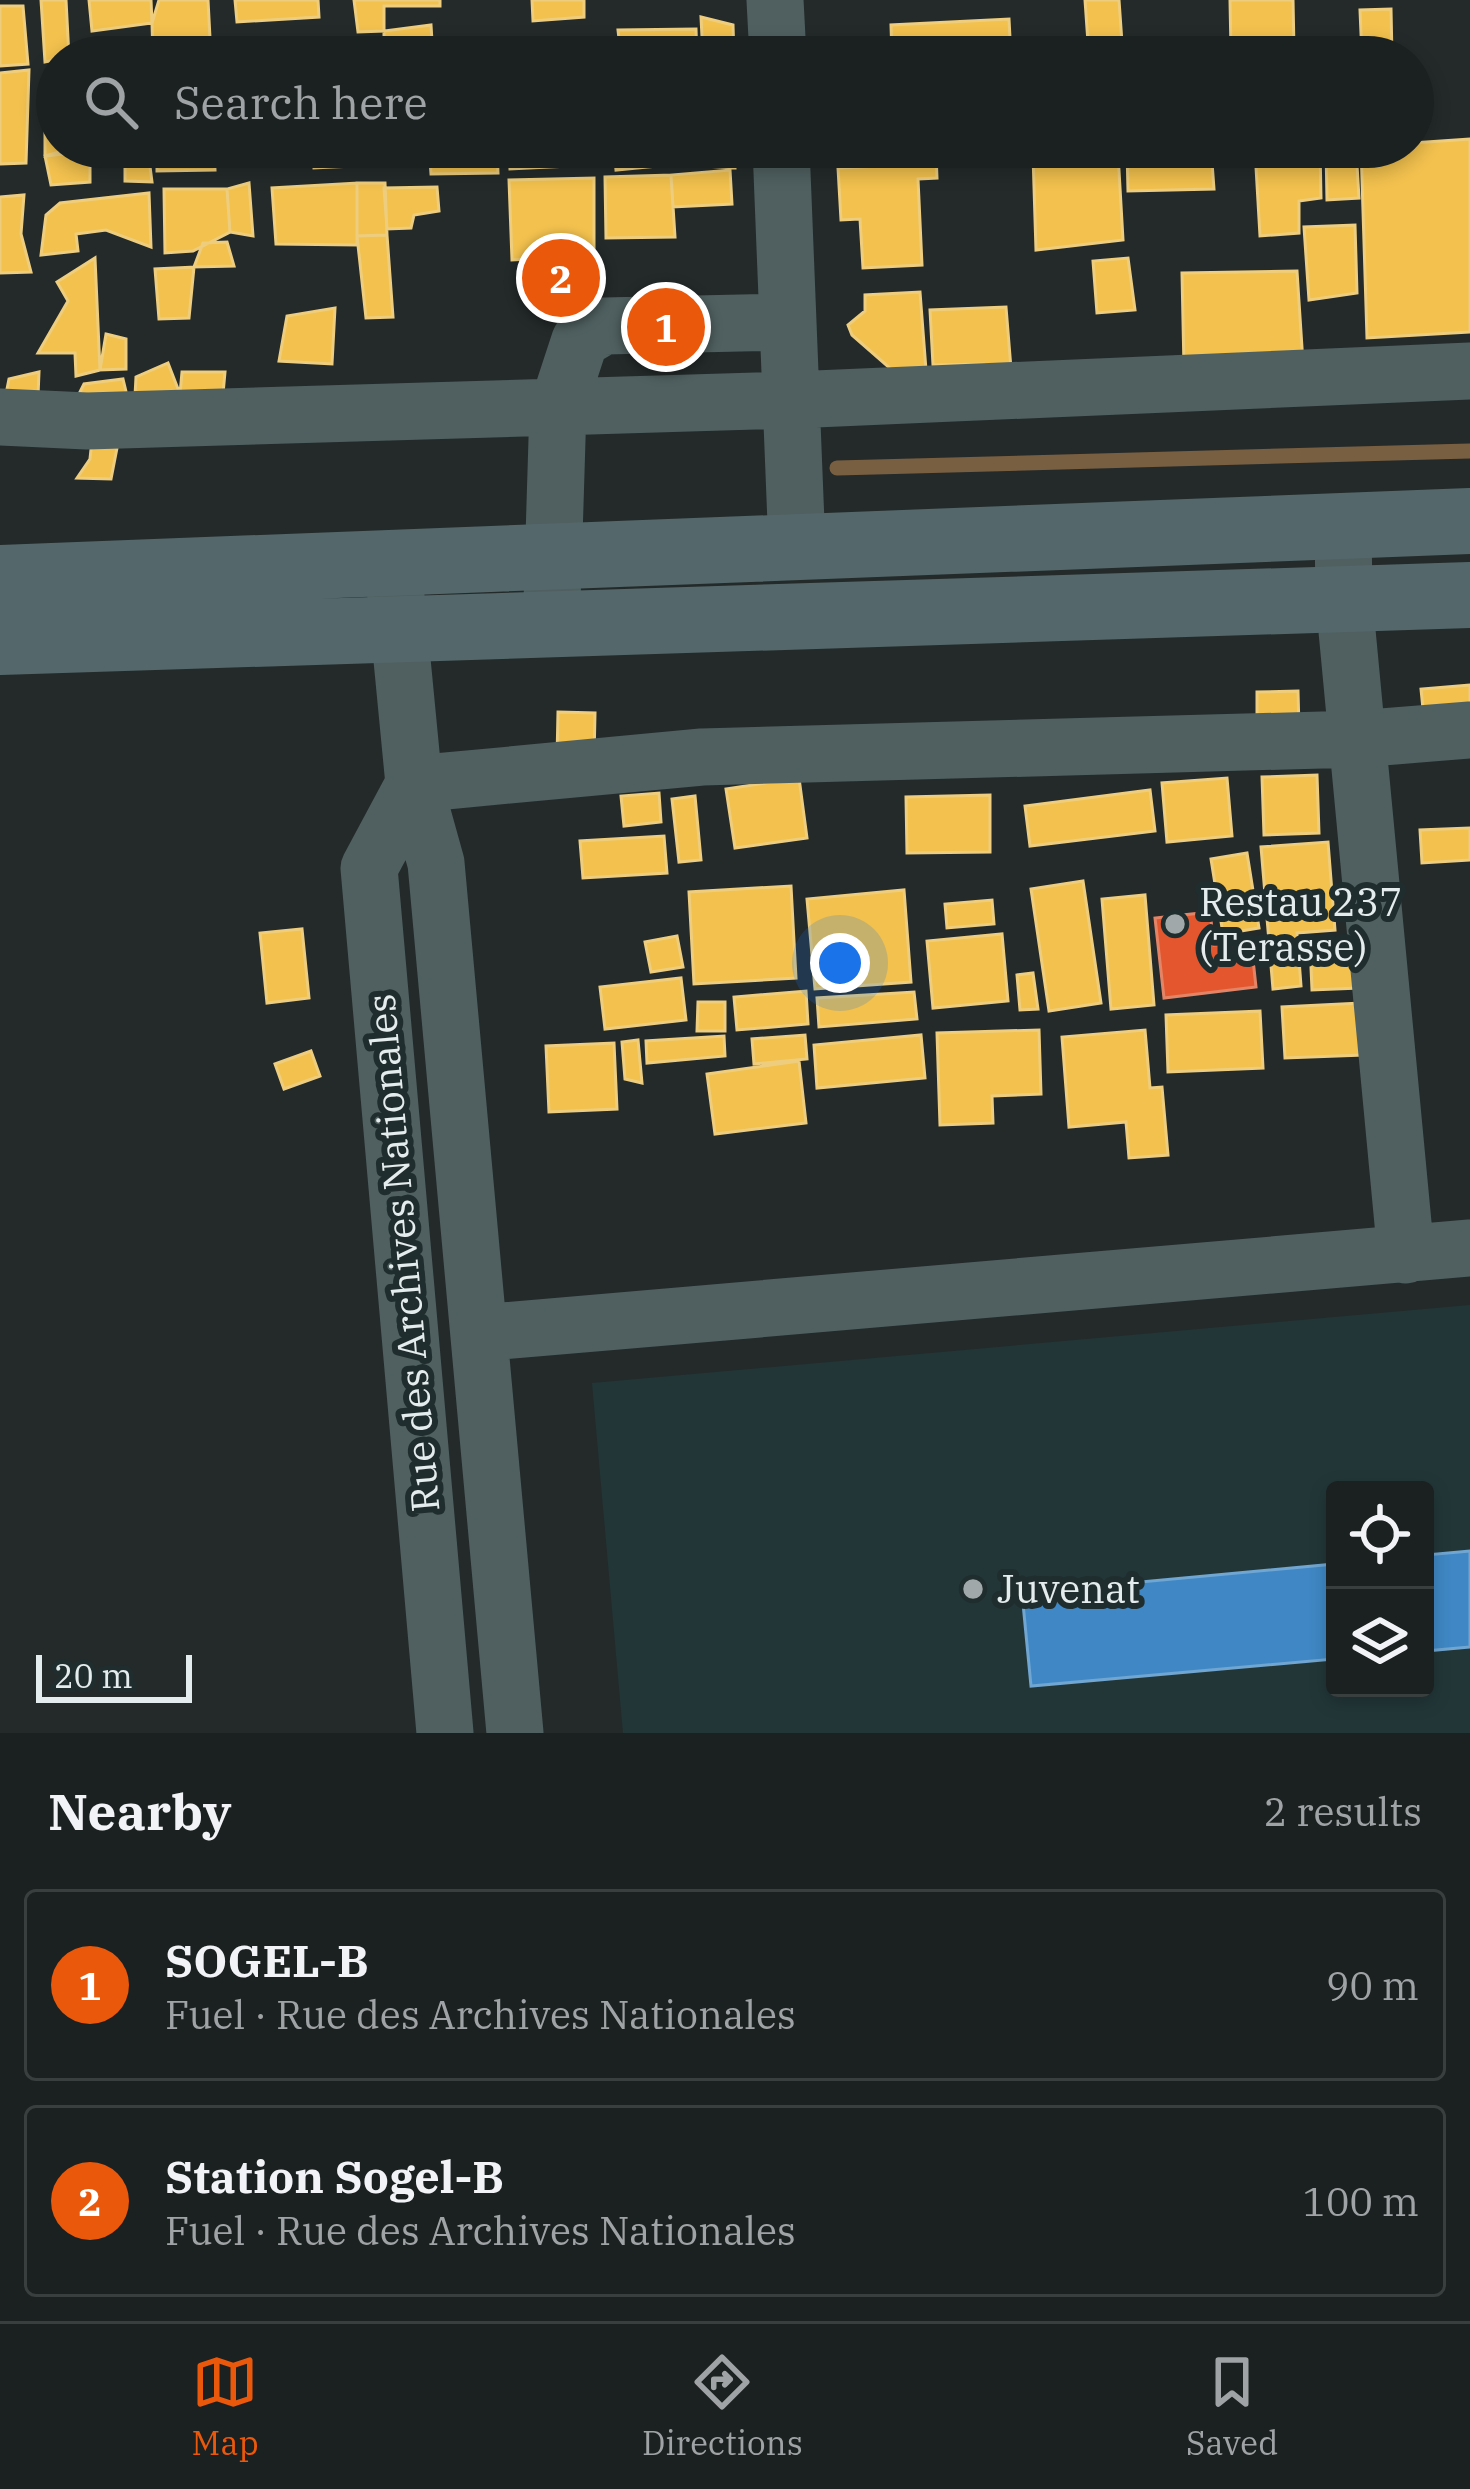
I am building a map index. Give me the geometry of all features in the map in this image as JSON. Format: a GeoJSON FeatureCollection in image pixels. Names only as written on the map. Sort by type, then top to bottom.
{"type":"FeatureCollection","features":[{"type":"Feature","properties":{"kind":"main road"},"geometry":{"type":"LineString","coordinates":[[0,578],[1470,521]]}},
{"type":"Feature","properties":{"kind":"main road"},"geometry":{"type":"LineString","coordinates":[[0,642],[1470,595]]}},
{"type":"Feature","properties":{"kind":"street"},"geometry":{"type":"LineString","coordinates":[[776,0],[777,36]]}},
{"type":"Feature","properties":{"kind":"street"},"geometry":{"type":"LineString","coordinates":[[782,168],[797,548]]}},
{"type":"Feature","properties":{"kind":"street"},"geometry":{"type":"LineString","coordinates":[[552,624],[558,407],[580,340],[604,326],[788,322]]}},
{"type":"Feature","properties":{"kind":"street"},"geometry":{"type":"LineString","coordinates":[[0,417],[86,421],[792,400],[1470,371]]}},
{"type":"Feature","properties":{"kind":"street"},"geometry":{"type":"LineString","coordinates":[[1342,526],[1343,599],[1406,1256]]}},
{"type":"Feature","properties":{"kind":"street","name":"Rue des Archives Nationales"},"geometry":{"type":"LineString","coordinates":[[393,560],[413,784],[436,863],[515,1733]]}},
{"type":"Feature","properties":{"kind":"street"},"geometry":{"type":"LineString","coordinates":[[413,784],[702,757],[1357,739],[1470,730]]}},
{"type":"Feature","properties":{"kind":"street","name":"Rue des Archives Nationales"},"geometry":{"type":"LineString","coordinates":[[413,784],[369,868],[445,1733]]}},
{"type":"Feature","properties":{"kind":"street"},"geometry":{"type":"LineString","coordinates":[[479,1333],[1470,1248]]}},
{"type":"Feature","properties":{"kind":"shaded area","name":"Juvenat"},"geometry":{"type":"Polygon","coordinates":[[[1470,1305],[1470,1733],[623,1733],[592,1383],[1470,1305]]]}},
{"type":"Feature","properties":{"kind":"building: Homes"},"geometry":{"type":"Polygon","coordinates":[[[41,0],[66,0],[68,36],[43,36],[41,0]]]}},
{"type":"Feature","properties":{"kind":"building: Homes"},"geometry":{"type":"Polygon","coordinates":[[[89,0],[151,0],[152,23],[92,31],[89,0]]]}},
{"type":"Feature","properties":{"kind":"building: Homes"},"geometry":{"type":"Polygon","coordinates":[[[159,0],[208,0],[210,36],[152,36],[159,0]]]}},
{"type":"Feature","properties":{"kind":"building: Homes"},"geometry":{"type":"Polygon","coordinates":[[[235,0],[318,0],[319,17],[237,22],[235,0]]]}},
{"type":"Feature","properties":{"kind":"building: Homes"},"geometry":{"type":"Polygon","coordinates":[[[354,0],[440,0],[440,6],[384,6],[384,31],[358,32],[354,0]]]}},
{"type":"Feature","properties":{"kind":"building: Homes"},"geometry":{"type":"Polygon","coordinates":[[[532,0],[584,0],[584,17],[533,21],[532,0]]]}},
{"type":"Feature","properties":{"kind":"building: Homes"},"geometry":{"type":"Polygon","coordinates":[[[1085,0],[1119,0],[1122,36],[1088,36],[1085,0]]]}},
{"type":"Feature","properties":{"kind":"building: Homes"},"geometry":{"type":"Polygon","coordinates":[[[1230,0],[1293,0],[1294,36],[1231,36],[1230,0]]]}},
{"type":"Feature","properties":{"kind":"building: Homes"},"geometry":{"type":"Polygon","coordinates":[[[0,6],[23,6],[28,64],[0,66],[0,6]]]}},
{"type":"Feature","properties":{"kind":"building: Homes"},"geometry":{"type":"Polygon","coordinates":[[[1391,9],[1392,36],[1361,36],[1360,10],[1391,9]]]}},
{"type":"Feature","properties":{"kind":"building: Homes"},"geometry":{"type":"Polygon","coordinates":[[[701,17],[733,25],[733,36],[702,36],[701,17]]]}},
{"type":"Feature","properties":{"kind":"building: Homes"},"geometry":{"type":"Polygon","coordinates":[[[1009,19],[1010,36],[891,36],[891,25],[1009,19]]]}},
{"type":"Feature","properties":{"kind":"building: Homes"},"geometry":{"type":"Polygon","coordinates":[[[431,25],[432,36],[384,36],[384,31],[431,25]]]}},
{"type":"Feature","properties":{"kind":"building: Homes"},"geometry":{"type":"Polygon","coordinates":[[[696,29],[696,36],[619,36],[618,30],[696,29]]]}},
{"type":"Feature","properties":{"kind":"building: Homes"},"geometry":{"type":"Polygon","coordinates":[[[29,70],[26,163],[0,164],[0,73],[29,70]]]}},
{"type":"Feature","properties":{"kind":"building: Homes"},"geometry":{"type":"Polygon","coordinates":[[[1470,139],[1470,332],[1367,338],[1362,168],[1434,168],[1434,142],[1470,139]]]}},
{"type":"Feature","properties":{"kind":"building: Homes"},"geometry":{"type":"Polygon","coordinates":[[[47,168],[90,168],[90,182],[51,185],[47,168]]]}},
{"type":"Feature","properties":{"kind":"building: Homes"},"geometry":{"type":"Polygon","coordinates":[[[125,168],[150,168],[152,182],[125,181],[125,168]]]}},
{"type":"Feature","properties":{"kind":"building: Homes"},"geometry":{"type":"Polygon","coordinates":[[[157,168],[215,170],[157,171],[157,168]]]}},
{"type":"Feature","properties":{"kind":"building: Homes"},"geometry":{"type":"Polygon","coordinates":[[[431,168],[498,168],[498,173],[431,174],[431,168]]]}},
{"type":"Feature","properties":{"kind":"building: Homes"},"geometry":{"type":"Polygon","coordinates":[[[838,168],[937,168],[937,178],[918,179],[922,265],[863,268],[860,219],[841,220],[838,168]]]}},
{"type":"Feature","properties":{"kind":"building: Homes"},"geometry":{"type":"Polygon","coordinates":[[[1033,168],[1119,168],[1123,240],[1036,250],[1033,168]]]}},
{"type":"Feature","properties":{"kind":"building: Homes"},"geometry":{"type":"Polygon","coordinates":[[[1127,168],[1212,168],[1214,189],[1128,191],[1127,168]]]}},
{"type":"Feature","properties":{"kind":"building: Homes"},"geometry":{"type":"Polygon","coordinates":[[[1256,168],[1320,168],[1321,198],[1299,201],[1299,233],[1260,236],[1256,168]]]}},
{"type":"Feature","properties":{"kind":"building: Homes"},"geometry":{"type":"Polygon","coordinates":[[[1326,168],[1357,168],[1359,198],[1327,200],[1326,168]]]}},
{"type":"Feature","properties":{"kind":"building: Homes"},"geometry":{"type":"Polygon","coordinates":[[[730,170],[732,204],[673,207],[671,175],[730,170]]]}},
{"type":"Feature","properties":{"kind":"building: Homes"},"geometry":{"type":"Polygon","coordinates":[[[671,175],[675,237],[606,238],[605,177],[671,175]]]}},
{"type":"Feature","properties":{"kind":"building: Homes"},"geometry":{"type":"Polygon","coordinates":[[[594,178],[594,256],[512,260],[509,180],[594,178]]]}},
{"type":"Feature","properties":{"kind":"building: Homes"},"geometry":{"type":"Polygon","coordinates":[[[249,183],[253,236],[230,232],[227,189],[249,183]]]}},
{"type":"Feature","properties":{"kind":"building: Homes"},"geometry":{"type":"Polygon","coordinates":[[[357,183],[357,245],[276,244],[272,188],[357,183]]]}},
{"type":"Feature","properties":{"kind":"building: Homes"},"geometry":{"type":"Polygon","coordinates":[[[357,183],[385,183],[387,235],[357,236],[357,183]]]}},
{"type":"Feature","properties":{"kind":"building: Homes"},"geometry":{"type":"Polygon","coordinates":[[[437,187],[439,211],[414,215],[411,228],[387,229],[384,188],[437,187]]]}},
{"type":"Feature","properties":{"kind":"building: Homes"},"geometry":{"type":"Polygon","coordinates":[[[164,189],[227,189],[230,232],[193,251],[165,253],[164,189]]]}},
{"type":"Feature","properties":{"kind":"building: Homes"},"geometry":{"type":"Polygon","coordinates":[[[149,193],[151,247],[106,230],[76,234],[78,251],[41,255],[46,215],[60,203],[149,193]]]}},
{"type":"Feature","properties":{"kind":"building: Homes"},"geometry":{"type":"Polygon","coordinates":[[[24,195],[21,234],[31,272],[0,273],[0,197],[24,195]]]}},
{"type":"Feature","properties":{"kind":"building: Homes"},"geometry":{"type":"Polygon","coordinates":[[[1355,225],[1357,293],[1309,300],[1304,227],[1355,225]]]}},
{"type":"Feature","properties":{"kind":"building: Homes"},"geometry":{"type":"Polygon","coordinates":[[[387,235],[393,317],[366,318],[357,236],[387,235]]]}},
{"type":"Feature","properties":{"kind":"building: Homes"},"geometry":{"type":"Polygon","coordinates":[[[227,242],[234,266],[194,267],[203,243],[227,242]]]}},
{"type":"Feature","properties":{"kind":"building: Homes"},"geometry":{"type":"Polygon","coordinates":[[[95,258],[100,370],[76,376],[75,353],[38,353],[68,301],[57,282],[95,258]]]}},
{"type":"Feature","properties":{"kind":"building: Homes"},"geometry":{"type":"Polygon","coordinates":[[[1128,258],[1135,310],[1097,313],[1093,261],[1128,258]]]}},
{"type":"Feature","properties":{"kind":"building: Homes"},"geometry":{"type":"Polygon","coordinates":[[[194,267],[189,318],[159,319],[155,269],[194,267]]]}},
{"type":"Feature","properties":{"kind":"building: Homes"},"geometry":{"type":"Polygon","coordinates":[[[1297,271],[1303,363],[1184,368],[1182,273],[1297,271]]]}},
{"type":"Feature","properties":{"kind":"building: Homes"},"geometry":{"type":"Polygon","coordinates":[[[920,292],[926,370],[892,370],[852,335],[848,325],[865,311],[865,295],[920,292]]]}},
{"type":"Feature","properties":{"kind":"building: Homes"},"geometry":{"type":"Polygon","coordinates":[[[1006,307],[1012,381],[984,364],[933,365],[930,310],[1006,307]]]}},
{"type":"Feature","properties":{"kind":"building: Homes"},"geometry":{"type":"Polygon","coordinates":[[[335,308],[332,364],[279,361],[287,316],[335,308]]]}},
{"type":"Feature","properties":{"kind":"building: Homes"},"geometry":{"type":"Polygon","coordinates":[[[106,334],[126,339],[126,369],[100,370],[106,334]]]}},
{"type":"Feature","properties":{"kind":"building: Homes"},"geometry":{"type":"Polygon","coordinates":[[[168,363],[180,394],[135,396],[136,377],[168,363]]]}},
{"type":"Feature","properties":{"kind":"building: Homes"},"geometry":{"type":"Polygon","coordinates":[[[39,372],[38,396],[5,399],[9,379],[39,372]]]}},
{"type":"Feature","properties":{"kind":"building: Homes"},"geometry":{"type":"Polygon","coordinates":[[[182,372],[225,372],[223,394],[180,394],[182,372]]]}},
{"type":"Feature","properties":{"kind":"building: Homes"},"geometry":{"type":"Polygon","coordinates":[[[123,379],[129,404],[76,400],[84,384],[123,379]]]}},
{"type":"Feature","properties":{"kind":"building: Homes"},"geometry":{"type":"Polygon","coordinates":[[[92,440],[117,448],[111,479],[77,478],[90,459],[92,440]]]}},
{"type":"Feature","properties":{"kind":"building: Homes"},"geometry":{"type":"Polygon","coordinates":[[[1470,685],[1470,715],[1424,719],[1421,689],[1470,685]]]}},
{"type":"Feature","properties":{"kind":"building: Homes"},"geometry":{"type":"Polygon","coordinates":[[[1298,691],[1299,728],[1257,728],[1257,692],[1298,691]]]}},
{"type":"Feature","properties":{"kind":"building: Homes"},"geometry":{"type":"Polygon","coordinates":[[[558,712],[595,713],[594,760],[557,759],[558,712]]]}},
{"type":"Feature","properties":{"kind":"building: Homes"},"geometry":{"type":"Polygon","coordinates":[[[1317,775],[1319,833],[1264,835],[1262,777],[1317,775]]]}},
{"type":"Feature","properties":{"kind":"building: Homes"},"geometry":{"type":"Polygon","coordinates":[[[799,778],[807,838],[735,848],[726,789],[799,778]]]}},
{"type":"Feature","properties":{"kind":"building: Homes"},"geometry":{"type":"Polygon","coordinates":[[[1227,778],[1232,836],[1167,842],[1162,783],[1227,778]]]}},
{"type":"Feature","properties":{"kind":"building: Homes"},"geometry":{"type":"Polygon","coordinates":[[[1150,790],[1155,831],[1030,846],[1025,806],[1150,790]]]}},
{"type":"Feature","properties":{"kind":"building: Homes"},"geometry":{"type":"Polygon","coordinates":[[[659,793],[661,822],[624,826],[621,796],[659,793]]]}},
{"type":"Feature","properties":{"kind":"building: Homes"},"geometry":{"type":"Polygon","coordinates":[[[990,795],[990,852],[907,853],[906,797],[990,795]]]}},
{"type":"Feature","properties":{"kind":"building: Homes"},"geometry":{"type":"Polygon","coordinates":[[[695,796],[701,860],[679,862],[672,799],[695,796]]]}},
{"type":"Feature","properties":{"kind":"building: Homes"},"geometry":{"type":"Polygon","coordinates":[[[1470,828],[1470,860],[1422,863],[1420,830],[1470,828]]]}},
{"type":"Feature","properties":{"kind":"building: Homes"},"geometry":{"type":"Polygon","coordinates":[[[664,836],[667,873],[583,878],[580,841],[664,836]]]}},
{"type":"Feature","properties":{"kind":"building: Homes"},"geometry":{"type":"Polygon","coordinates":[[[1328,842],[1335,930],[1297,933],[1301,986],[1273,989],[1261,847],[1328,842]]]}},
{"type":"Feature","properties":{"kind":"building: Homes"},"geometry":{"type":"Polygon","coordinates":[[[1247,853],[1259,928],[1223,934],[1211,859],[1247,853]]]}},
{"type":"Feature","properties":{"kind":"building: Homes"},"geometry":{"type":"Polygon","coordinates":[[[1083,881],[1101,1003],[1049,1011],[1031,889],[1083,881]]]}},
{"type":"Feature","properties":{"kind":"building: Homes"},"geometry":{"type":"Polygon","coordinates":[[[791,886],[796,978],[694,984],[689,892],[791,886]]]}},
{"type":"Feature","properties":{"kind":"building: Homes"},"geometry":{"type":"Polygon","coordinates":[[[904,890],[911,982],[815,989],[807,899],[904,890]]]}},
{"type":"Feature","properties":{"kind":"building: Homes"},"geometry":{"type":"Polygon","coordinates":[[[1145,895],[1154,1005],[1111,1009],[1102,899],[1145,895]]]}},
{"type":"Feature","properties":{"kind":"building: Homes"},"geometry":{"type":"Polygon","coordinates":[[[992,900],[994,924],[947,928],[945,904],[992,900]]]}},
{"type":"Feature","properties":{"kind":"building: Homes"},"geometry":{"type":"Polygon","coordinates":[[[302,929],[309,998],[267,1003],[260,933],[302,929]]]}},
{"type":"Feature","properties":{"kind":"building: Homes"},"geometry":{"type":"Polygon","coordinates":[[[1002,934],[1008,1001],[933,1008],[927,941],[1002,934]]]}},
{"type":"Feature","properties":{"kind":"building: Homes"},"geometry":{"type":"Polygon","coordinates":[[[677,936],[683,967],[651,972],[645,942],[677,936]]]}},
{"type":"Feature","properties":{"kind":"building: Homes"},"geometry":{"type":"Polygon","coordinates":[[[1357,943],[1359,988],[1312,990],[1310,945],[1357,943]]]}},
{"type":"Feature","properties":{"kind":"building: Homes"},"geometry":{"type":"Polygon","coordinates":[[[1033,973],[1038,1009],[1020,1010],[1017,975],[1033,973]]]}},
{"type":"Feature","properties":{"kind":"building: Homes"},"geometry":{"type":"Polygon","coordinates":[[[681,978],[686,1020],[605,1029],[600,987],[681,978]]]}},
{"type":"Feature","properties":{"kind":"building: Homes"},"geometry":{"type":"Polygon","coordinates":[[[806,991],[808,1024],[737,1030],[734,997],[806,991]]]}},
{"type":"Feature","properties":{"kind":"building: Homes"},"geometry":{"type":"Polygon","coordinates":[[[914,992],[917,1019],[819,1027],[817,998],[914,992]]]}},
{"type":"Feature","properties":{"kind":"building: Homes"},"geometry":{"type":"Polygon","coordinates":[[[698,1002],[725,1002],[725,1031],[697,1031],[698,1002]]]}},
{"type":"Feature","properties":{"kind":"building: Homes"},"geometry":{"type":"Polygon","coordinates":[[[1360,1003],[1363,1055],[1285,1058],[1282,1007],[1360,1003]]]}},
{"type":"Feature","properties":{"kind":"building: Homes"},"geometry":{"type":"Polygon","coordinates":[[[1260,1011],[1263,1068],[1168,1072],[1166,1015],[1260,1011]]]}},
{"type":"Feature","properties":{"kind":"building: Homes"},"geometry":{"type":"Polygon","coordinates":[[[1039,1030],[1041,1094],[992,1096],[993,1123],[940,1125],[937,1033],[1039,1030]]]}},
{"type":"Feature","properties":{"kind":"building: Homes"},"geometry":{"type":"Polygon","coordinates":[[[1145,1030],[1150,1088],[1162,1087],[1168,1155],[1129,1158],[1126,1122],[1069,1127],[1062,1037],[1145,1030]]]}},
{"type":"Feature","properties":{"kind":"building: Homes"},"geometry":{"type":"Polygon","coordinates":[[[805,1035],[807,1059],[754,1064],[752,1039],[805,1035]]]}},
{"type":"Feature","properties":{"kind":"building: Homes"},"geometry":{"type":"Polygon","coordinates":[[[921,1035],[925,1078],[817,1088],[814,1045],[921,1035]]]}},
{"type":"Feature","properties":{"kind":"building: Homes"},"geometry":{"type":"Polygon","coordinates":[[[724,1036],[725,1056],[647,1063],[646,1041],[724,1036]]]}},
{"type":"Feature","properties":{"kind":"building: Homes"},"geometry":{"type":"Polygon","coordinates":[[[638,1040],[642,1083],[625,1079],[622,1042],[638,1040]]]}},
{"type":"Feature","properties":{"kind":"building: Homes"},"geometry":{"type":"Polygon","coordinates":[[[614,1043],[617,1109],[549,1112],[546,1046],[614,1043]]]}},
{"type":"Feature","properties":{"kind":"building: Homes"},"geometry":{"type":"Polygon","coordinates":[[[311,1051],[320,1076],[284,1089],[275,1064],[311,1051]]]}},
{"type":"Feature","properties":{"kind":"building: Homes"},"geometry":{"type":"Polygon","coordinates":[[[799,1061],[806,1123],[715,1134],[707,1074],[799,1061]]]}},
{"type":"Feature","properties":{"kind":"building: Shops"},"geometry":{"type":"Polygon","coordinates":[[[1210,912],[1214,945],[1251,941],[1256,987],[1164,998],[1155,918],[1210,912]]]}},
{"type":"Feature","properties":{"kind":"building: Schools"},"geometry":{"type":"Polygon","coordinates":[[[1470,1551],[1470,1647],[1434,1650],[1434,1554],[1470,1551]]]}},
{"type":"Feature","properties":{"kind":"building: Schools"},"geometry":{"type":"Polygon","coordinates":[[[1326,1565],[1326,1660],[1031,1686],[1022,1593],[1326,1565]]]}},
{"type":"Feature","properties":{"kind":"waterway"},"geometry":{"type":"LineString","coordinates":[[837,468],[1470,451]]}},
{"type":"Feature","properties":{"kind":"place","name":"Station Sogel-B"},"geometry":{"type":"Point","coordinates":[561,278]}},
{"type":"Feature","properties":{"kind":"place","name":"SOGEL-B"},"geometry":{"type":"Point","coordinates":[666,327]}},
{"type":"Feature","properties":{"kind":"place","name":"Restau 237 (Terasse)"},"geometry":{"type":"Point","coordinates":[1175,924]}},
{"type":"Feature","properties":{"kind":"place","name":"Juvenat"},"geometry":{"type":"Point","coordinates":[973,1589]}}]}
